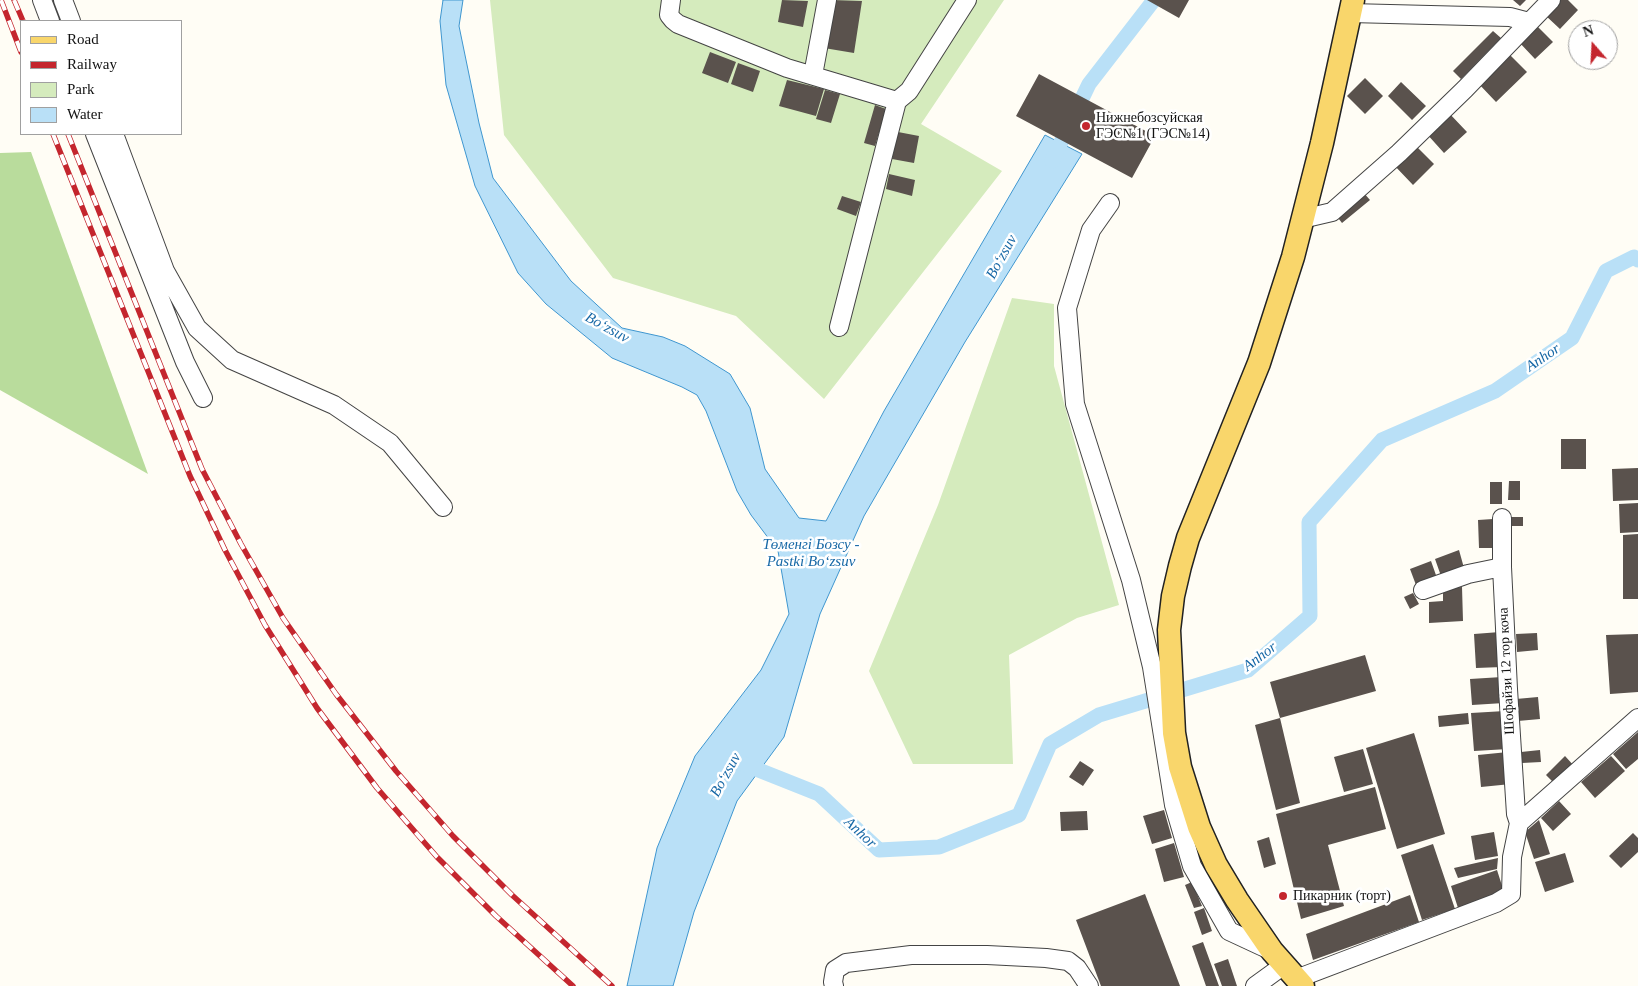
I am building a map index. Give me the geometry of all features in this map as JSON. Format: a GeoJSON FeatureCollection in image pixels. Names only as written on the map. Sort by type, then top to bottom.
{"type":"FeatureCollection","features":[{"type":"Feature","properties":{"kind":"main road"},"geometry":{"type":"LineString","coordinates":[[1289,970],[1237,900],[1216,865],[1199,827],[1168,735],[1161,664],[1169,630],[1173,596],[1188,538],[1259,363],[1283,292],[1322,143],[1351,6]]}},
{"type":"Feature","properties":{"kind":"street"},"geometry":{"type":"LineString","coordinates":[[42,0],[50,20]]}},
{"type":"Feature","properties":{"kind":"street"},"geometry":{"type":"LineString","coordinates":[[63,0],[71,20]]}},
{"type":"Feature","properties":{"kind":"street"},"geometry":{"type":"LineString","coordinates":[[671,0],[669,15],[678,24],[787,68],[897,101]]}},
{"type":"Feature","properties":{"kind":"street"},"geometry":{"type":"LineString","coordinates":[[813,75],[827,0]]}},
{"type":"Feature","properties":{"kind":"street"},"geometry":{"type":"LineString","coordinates":[[840,327],[897,101],[909,92],[967,0]]}},
{"type":"Feature","properties":{"kind":"street"},"geometry":{"type":"LineString","coordinates":[[1302,220],[1332,212],[1466,89],[1551,0]]}},
{"type":"Feature","properties":{"kind":"street"},"geometry":{"type":"LineString","coordinates":[[1351,6],[1510,17],[1529,22]]}},
{"type":"Feature","properties":{"kind":"street"},"geometry":{"type":"LineString","coordinates":[[95,135],[185,362],[203,398]]}},
{"type":"Feature","properties":{"kind":"street"},"geometry":{"type":"LineString","coordinates":[[114,135],[164,271],[197,328],[232,360],[334,405],[390,443],[443,507]]}},
{"type":"Feature","properties":{"kind":"street"},"geometry":{"type":"LineString","coordinates":[[1110,204],[1091,230],[1067,308],[1075,404],[1131,580],[1161,664]]}},
{"type":"Feature","properties":{"kind":"street","name":"Шофайзи 12 тор коча"},"geometry":{"type":"LineString","coordinates":[[1289,970],[1496,903],[1511,894],[1512,857],[1519,823],[1516,814],[1508,699],[1502,567],[1502,518]]}},
{"type":"Feature","properties":{"kind":"street"},"geometry":{"type":"LineString","coordinates":[[1423,590],[1468,574],[1502,567]]}},
{"type":"Feature","properties":{"kind":"street"},"geometry":{"type":"LineString","coordinates":[[1519,823],[1638,718]]}},
{"type":"Feature","properties":{"kind":"street"},"geometry":{"type":"LineString","coordinates":[[834,986],[835,970],[846,964],[911,955],[987,955],[1068,961],[1077,968],[1088,986]]}},
{"type":"Feature","properties":{"kind":"street"},"geometry":{"type":"LineString","coordinates":[[1255,986],[1289,970]]}},
{"type":"Feature","properties":{"kind":"green space"},"geometry":{"type":"Polygon","coordinates":[[[490,0],[1004,0],[921,124],[1002,171],[824,399],[736,316],[613,278],[504,135],[490,0]]]}},
{"type":"Feature","properties":{"kind":"green space"},"geometry":{"type":"Polygon","coordinates":[[[31,152],[148,474],[0,390],[0,153],[31,152]]]}},
{"type":"Feature","properties":{"kind":"green space"},"geometry":{"type":"Polygon","coordinates":[[[1012,298],[1054,304],[1054,366],[1119,605],[1077,618],[1009,655],[1013,764],[913,764],[869,671],[938,505],[1012,298]]]}},
{"type":"Feature","properties":{"kind":"water","name":"Төменгі Бозсу - Pastki Boʻzsuv"},"geometry":{"type":"Polygon","coordinates":[[[443,0],[463,0],[459,26],[479,123],[493,178],[571,281],[622,328],[663,337],[685,346],[730,374],[750,408],[765,469],[799,518],[826,521],[884,411],[1045,135],[1082,154],[965,342],[864,516],[820,614],[784,737],[737,801],[694,912],[673,986],[627,986],[657,848],[695,756],[761,670],[789,614],[778,551],[751,515],[737,491],[706,411],[697,395],[612,358],[546,304],[518,273],[475,186],[446,85],[440,21],[443,0]]]}},
{"type":"Feature","properties":{"kind":"building"},"geometry":{"type":"Polygon","coordinates":[[[782,0],[808,1],[803,27],[778,22],[782,0]]]}},
{"type":"Feature","properties":{"kind":"building"},"geometry":{"type":"Polygon","coordinates":[[[832,0],[862,1],[854,53],[824,48],[832,0]]]}},
{"type":"Feature","properties":{"kind":"building"},"geometry":{"type":"Polygon","coordinates":[[[1147,0],[1189,0],[1179,18],[1147,0]]]}},
{"type":"Feature","properties":{"kind":"building"},"geometry":{"type":"Polygon","coordinates":[[[1513,0],[1526,0],[1520,6],[1513,0]]]}},
{"type":"Feature","properties":{"kind":"building"},"geometry":{"type":"Polygon","coordinates":[[[1559,0],[1568,0],[1578,10],[1560,29],[1545,15],[1559,0]]]}},
{"type":"Feature","properties":{"kind":"building"},"geometry":{"type":"Polygon","coordinates":[[[1535,24],[1553,42],[1535,59],[1518,41],[1535,24]]]}},
{"type":"Feature","properties":{"kind":"building"},"geometry":{"type":"Polygon","coordinates":[[[1493,31],[1501,38],[1461,79],[1453,71],[1493,31]]]}},
{"type":"Feature","properties":{"kind":"building"},"geometry":{"type":"Polygon","coordinates":[[[710,52],[736,62],[728,83],[702,73],[710,52]]]}},
{"type":"Feature","properties":{"kind":"building"},"geometry":{"type":"Polygon","coordinates":[[[1508,53],[1527,72],[1496,102],[1477,82],[1508,53]]]}},
{"type":"Feature","properties":{"kind":"building"},"geometry":{"type":"Polygon","coordinates":[[[738,63],[760,71],[753,92],[731,84],[738,63]]]}},
{"type":"Feature","properties":{"kind":"building","name":"Нижнебозсуйская ГЭС№1 (ГЭС№14)"},"geometry":{"type":"Polygon","coordinates":[[[1039,74],[1155,136],[1132,178],[1016,116],[1039,74]]]}},
{"type":"Feature","properties":{"kind":"building"},"geometry":{"type":"Polygon","coordinates":[[[1365,78],[1383,96],[1365,114],[1347,96],[1365,78]]]}},
{"type":"Feature","properties":{"kind":"building"},"geometry":{"type":"Polygon","coordinates":[[[787,80],[824,89],[816,116],[779,106],[787,80]]]}},
{"type":"Feature","properties":{"kind":"building"},"geometry":{"type":"Polygon","coordinates":[[[1401,82],[1426,106],[1412,120],[1388,96],[1401,82]]]}},
{"type":"Feature","properties":{"kind":"building"},"geometry":{"type":"Polygon","coordinates":[[[825,90],[840,94],[831,123],[816,119],[825,90]]]}},
{"type":"Feature","properties":{"kind":"building"},"geometry":{"type":"Polygon","coordinates":[[[875,105],[886,109],[875,146],[864,143],[875,105]]]}},
{"type":"Feature","properties":{"kind":"building"},"geometry":{"type":"Polygon","coordinates":[[[1448,112],[1467,132],[1444,153],[1426,133],[1448,112]]]}},
{"type":"Feature","properties":{"kind":"building"},"geometry":{"type":"Polygon","coordinates":[[[898,132],[919,136],[914,163],[892,159],[898,132]]]}},
{"type":"Feature","properties":{"kind":"building"},"geometry":{"type":"Polygon","coordinates":[[[1414,144],[1434,164],[1413,185],[1393,164],[1414,144]]]}},
{"type":"Feature","properties":{"kind":"building"},"geometry":{"type":"Polygon","coordinates":[[[889,174],[915,180],[912,196],[886,189],[889,174]]]}},
{"type":"Feature","properties":{"kind":"building"},"geometry":{"type":"Polygon","coordinates":[[[1363,192],[1370,200],[1342,223],[1335,214],[1363,192]]]}},
{"type":"Feature","properties":{"kind":"building"},"geometry":{"type":"Polygon","coordinates":[[[842,196],[861,202],[856,216],[837,209],[842,196]]]}},
{"type":"Feature","properties":{"kind":"building"},"geometry":{"type":"Polygon","coordinates":[[[1561,439],[1586,439],[1586,469],[1561,469],[1561,439]]]}},
{"type":"Feature","properties":{"kind":"building"},"geometry":{"type":"Polygon","coordinates":[[[1638,468],[1638,500],[1613,501],[1612,469],[1638,468]]]}},
{"type":"Feature","properties":{"kind":"building"},"geometry":{"type":"Polygon","coordinates":[[[1509,481],[1520,481],[1520,500],[1508,500],[1509,481]]]}},
{"type":"Feature","properties":{"kind":"building"},"geometry":{"type":"Polygon","coordinates":[[[1490,482],[1502,482],[1502,504],[1490,504],[1490,482]]]}},
{"type":"Feature","properties":{"kind":"building"},"geometry":{"type":"Polygon","coordinates":[[[1638,503],[1638,532],[1620,533],[1619,504],[1638,503]]]}},
{"type":"Feature","properties":{"kind":"building"},"geometry":{"type":"Polygon","coordinates":[[[1508,517],[1523,517],[1523,526],[1509,526],[1508,517]]]}},
{"type":"Feature","properties":{"kind":"building"},"geometry":{"type":"Polygon","coordinates":[[[1493,519],[1494,548],[1479,548],[1478,520],[1493,519]]]}},
{"type":"Feature","properties":{"kind":"building"},"geometry":{"type":"Polygon","coordinates":[[[1638,534],[1638,599],[1623,599],[1623,535],[1638,534]]]}},
{"type":"Feature","properties":{"kind":"building"},"geometry":{"type":"Polygon","coordinates":[[[1459,550],[1464,568],[1441,576],[1435,559],[1459,550]]]}},
{"type":"Feature","properties":{"kind":"building"},"geometry":{"type":"Polygon","coordinates":[[[1431,561],[1437,578],[1416,585],[1410,569],[1431,561]]]}},
{"type":"Feature","properties":{"kind":"building"},"geometry":{"type":"Polygon","coordinates":[[[1462,587],[1463,621],[1429,623],[1429,602],[1443,601],[1443,588],[1462,587]]]}},
{"type":"Feature","properties":{"kind":"building"},"geometry":{"type":"Polygon","coordinates":[[[1413,593],[1419,604],[1410,609],[1404,597],[1413,593]]]}},
{"type":"Feature","properties":{"kind":"building"},"geometry":{"type":"Polygon","coordinates":[[[1500,632],[1502,667],[1476,668],[1474,634],[1500,632]]]}},
{"type":"Feature","properties":{"kind":"building"},"geometry":{"type":"Polygon","coordinates":[[[1537,633],[1538,650],[1517,652],[1516,634],[1537,633]]]}},
{"type":"Feature","properties":{"kind":"building"},"geometry":{"type":"Polygon","coordinates":[[[1638,634],[1638,692],[1610,694],[1606,635],[1638,634]]]}},
{"type":"Feature","properties":{"kind":"building"},"geometry":{"type":"Polygon","coordinates":[[[1365,655],[1376,691],[1280,718],[1270,682],[1365,655]]]}},
{"type":"Feature","properties":{"kind":"building"},"geometry":{"type":"Polygon","coordinates":[[[1502,677],[1504,703],[1472,705],[1470,679],[1502,677]]]}},
{"type":"Feature","properties":{"kind":"building"},"geometry":{"type":"Polygon","coordinates":[[[1538,697],[1540,719],[1518,721],[1516,699],[1538,697]]]}},
{"type":"Feature","properties":{"kind":"building"},"geometry":{"type":"Polygon","coordinates":[[[1505,711],[1508,749],[1474,751],[1471,713],[1505,711]]]}},
{"type":"Feature","properties":{"kind":"building"},"geometry":{"type":"Polygon","coordinates":[[[1468,713],[1469,724],[1439,727],[1438,716],[1468,713]]]}},
{"type":"Feature","properties":{"kind":"building"},"geometry":{"type":"Polygon","coordinates":[[[1280,718],[1300,803],[1276,810],[1255,725],[1280,718]]]}},
{"type":"Feature","properties":{"kind":"building"},"geometry":{"type":"Polygon","coordinates":[[[1638,732],[1638,759],[1626,769],[1613,754],[1638,732]]]}},
{"type":"Feature","properties":{"kind":"building"},"geometry":{"type":"Polygon","coordinates":[[[1414,733],[1445,834],[1397,849],[1366,748],[1414,733]]]}},
{"type":"Feature","properties":{"kind":"building"},"geometry":{"type":"Polygon","coordinates":[[[1363,749],[1373,784],[1344,792],[1334,757],[1363,749]]]}},
{"type":"Feature","properties":{"kind":"building"},"geometry":{"type":"Polygon","coordinates":[[[1540,750],[1541,762],[1522,763],[1521,752],[1540,750]]]}},
{"type":"Feature","properties":{"kind":"building"},"geometry":{"type":"Polygon","coordinates":[[[1508,752],[1511,784],[1481,787],[1478,755],[1508,752]]]}},
{"type":"Feature","properties":{"kind":"building"},"geometry":{"type":"Polygon","coordinates":[[[1565,756],[1575,767],[1556,785],[1546,775],[1565,756]]]}},
{"type":"Feature","properties":{"kind":"building"},"geometry":{"type":"Polygon","coordinates":[[[1611,756],[1625,771],[1595,798],[1581,782],[1611,756]]]}},
{"type":"Feature","properties":{"kind":"building"},"geometry":{"type":"Polygon","coordinates":[[[1080,761],[1094,770],[1083,786],[1069,777],[1080,761]]]}},
{"type":"Feature","properties":{"kind":"building"},"geometry":{"type":"Polygon","coordinates":[[[1375,787],[1386,829],[1328,845],[1344,906],[1301,919],[1276,814],[1375,787]]]}},
{"type":"Feature","properties":{"kind":"building"},"geometry":{"type":"Polygon","coordinates":[[[1559,801],[1571,814],[1553,831],[1541,818],[1559,801]]]}},
{"type":"Feature","properties":{"kind":"building"},"geometry":{"type":"Polygon","coordinates":[[[1164,810],[1172,838],[1152,844],[1143,816],[1164,810]]]}},
{"type":"Feature","properties":{"kind":"building"},"geometry":{"type":"Polygon","coordinates":[[[1087,811],[1088,830],[1061,831],[1060,812],[1087,811]]]}},
{"type":"Feature","properties":{"kind":"building"},"geometry":{"type":"Polygon","coordinates":[[[1539,820],[1550,854],[1534,859],[1525,832],[1539,820]]]}},
{"type":"Feature","properties":{"kind":"building"},"geometry":{"type":"Polygon","coordinates":[[[1494,832],[1498,856],[1475,860],[1471,836],[1494,832]]]}},
{"type":"Feature","properties":{"kind":"building"},"geometry":{"type":"Polygon","coordinates":[[[1633,833],[1638,838],[1638,852],[1621,868],[1609,856],[1633,833]]]}},
{"type":"Feature","properties":{"kind":"building"},"geometry":{"type":"Polygon","coordinates":[[[1269,837],[1276,864],[1264,868],[1257,841],[1269,837]]]}},
{"type":"Feature","properties":{"kind":"building"},"geometry":{"type":"Polygon","coordinates":[[[1174,843],[1184,877],[1164,882],[1155,849],[1174,843]]]}},
{"type":"Feature","properties":{"kind":"building"},"geometry":{"type":"Polygon","coordinates":[[[1433,844],[1455,909],[1422,920],[1401,855],[1433,844]]]}},
{"type":"Feature","properties":{"kind":"building"},"geometry":{"type":"Polygon","coordinates":[[[1565,853],[1574,882],[1545,892],[1535,862],[1565,853]]]}},
{"type":"Feature","properties":{"kind":"building"},"geometry":{"type":"Polygon","coordinates":[[[1498,858],[1497,869],[1458,878],[1454,868],[1498,858]]]}},
{"type":"Feature","properties":{"kind":"building"},"geometry":{"type":"Polygon","coordinates":[[[1497,870],[1504,892],[1458,908],[1451,886],[1497,870]]]}},
{"type":"Feature","properties":{"kind":"building"},"geometry":{"type":"Polygon","coordinates":[[[1192,882],[1202,906],[1194,908],[1185,885],[1192,882]]]}},
{"type":"Feature","properties":{"kind":"building"},"geometry":{"type":"Polygon","coordinates":[[[1145,894],[1180,986],[1101,986],[1076,920],[1145,894]]]}},
{"type":"Feature","properties":{"kind":"building"},"geometry":{"type":"Polygon","coordinates":[[[1410,895],[1419,922],[1313,960],[1306,934],[1410,895]]]}},
{"type":"Feature","properties":{"kind":"building"},"geometry":{"type":"Polygon","coordinates":[[[1204,908],[1212,931],[1202,935],[1194,912],[1204,908]]]}},
{"type":"Feature","properties":{"kind":"building"},"geometry":{"type":"Polygon","coordinates":[[[1203,942],[1219,986],[1206,986],[1192,946],[1203,942]]]}},
{"type":"Feature","properties":{"kind":"building"},"geometry":{"type":"Polygon","coordinates":[[[1228,959],[1237,986],[1222,986],[1214,964],[1228,959]]]}},
{"type":"Feature","properties":{"kind":"waterway","name":"Boʻzsuv"},"geometry":{"type":"LineString","coordinates":[[1052,161],[1089,84],[1154,0]]}},
{"type":"Feature","properties":{"kind":"waterway","name":"Anhor"},"geometry":{"type":"LineString","coordinates":[[741,763],[819,794],[879,850],[939,847],[1019,815],[1050,744],[1099,715],[1248,670],[1310,616],[1309,522],[1382,440],[1495,391],[1572,338],[1606,271],[1634,257],[1638,260]]}},
{"type":"Feature","properties":{"kind":"railway"},"geometry":{"type":"LineString","coordinates":[[1,0],[20,49]]}},
{"type":"Feature","properties":{"kind":"railway"},"geometry":{"type":"LineString","coordinates":[[14,0],[23,20]]}},
{"type":"Feature","properties":{"kind":"railway"},"geometry":{"type":"LineString","coordinates":[[53,135],[190,476],[225,550],[265,625],[317,708],[377,788],[437,857],[496,916],[573,986]]}},
{"type":"Feature","properties":{"kind":"railway"},"geometry":{"type":"LineString","coordinates":[[68,135],[202,469],[241,544],[283,618],[336,694],[396,771],[453,836],[512,895],[612,986]]}},
{"type":"Feature","properties":{"kind":"place","name":"Нижнебозсуйская ГЭС№1 (ГЭС№14)"},"geometry":{"type":"Point","coordinates":[1086,126]}},
{"type":"Feature","properties":{"kind":"place","name":"Пикарник (торт)"},"geometry":{"type":"Point","coordinates":[1283,896]}}]}
